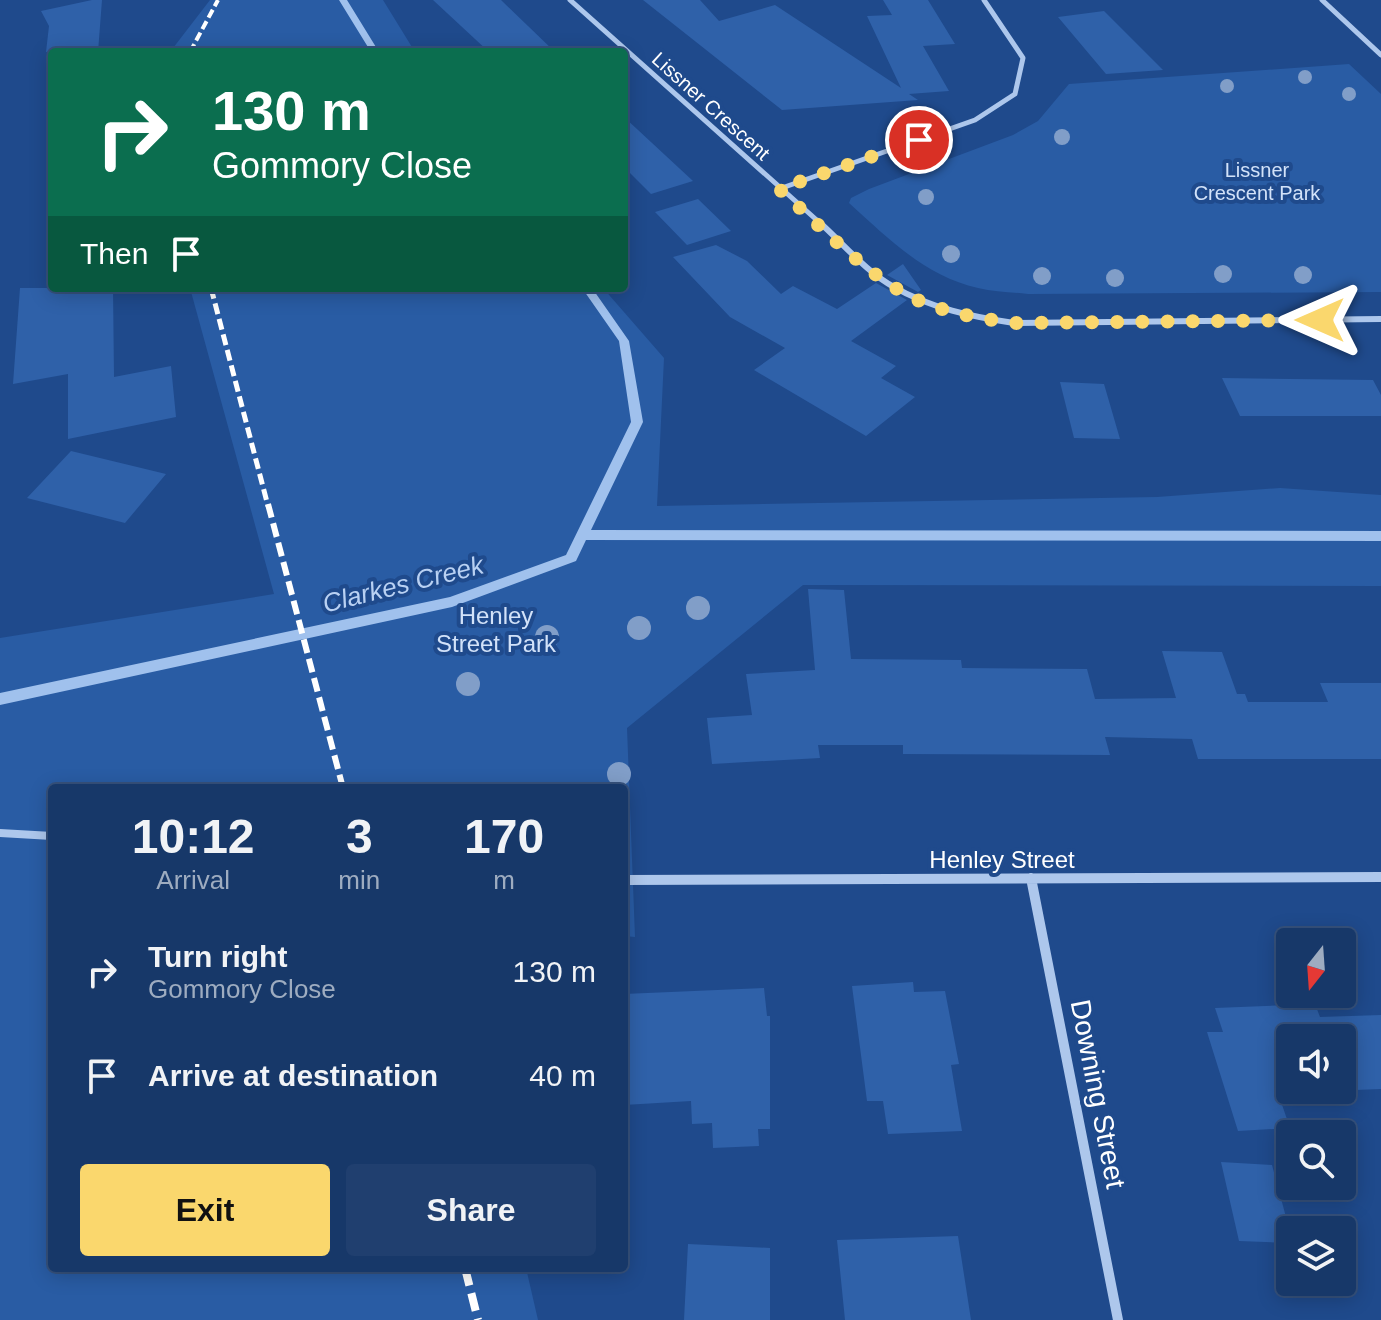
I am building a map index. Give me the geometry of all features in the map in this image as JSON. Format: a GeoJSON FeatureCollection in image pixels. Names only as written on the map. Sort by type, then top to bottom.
{"type":"FeatureCollection","features":[{"type":"Feature","properties":{"kind":"street","name":"Lissner Crescent"},"geometry":{"type":"LineString","coordinates":[[570,0],[623,48]]}},
{"type":"Feature","properties":{"kind":"street"},"geometry":{"type":"LineString","coordinates":[[779,189],[975,120],[1015,94],[1023,58],[984,0]]}},
{"type":"Feature","properties":{"kind":"street"},"geometry":{"type":"LineString","coordinates":[[1322,0],[1381,55]]}},
{"type":"Feature","properties":{"kind":"street","name":"Lissner Crescent"},"geometry":{"type":"LineString","coordinates":[[628,52],[891,286],[928,305],[968,316],[1014,323],[1381,319]]}},
{"type":"Feature","properties":{"kind":"street"},"geometry":{"type":"LineString","coordinates":[[0,833],[48,836]]}},
{"type":"Feature","properties":{"kind":"street","name":"Henley Street"},"geometry":{"type":"LineString","coordinates":[[628,880],[1381,877]]}},
{"type":"Feature","properties":{"kind":"street","name":"Downing Street"},"geometry":{"type":"LineString","coordinates":[[1031,878],[1118,1320]]}},
{"type":"Feature","properties":{"kind":"green space"},"geometry":{"type":"Polygon","coordinates":[[[210,0],[383,0],[413,48],[173,48],[210,0]]]}},
{"type":"Feature","properties":{"kind":"green space","name":"Lissner Crescent Park"},"geometry":{"type":"Polygon","coordinates":[[[1349,64],[1381,94],[1381,292],[1028,294],[984,289],[941,275],[924,265],[893,243],[849,203],[851,198],[869,189],[1013,135],[1038,121],[1069,84],[1349,64]]]}},
{"type":"Feature","properties":{"kind":"green space","name":"Henley Street Park"},"geometry":{"type":"Polygon","coordinates":[[[191,292],[606,292],[664,358],[657,506],[1157,497],[1280,488],[1381,495],[1381,586],[803,585],[627,728],[635,937],[628,936],[628,784],[48,784],[48,1272],[527,1272],[538,1320],[0,1320],[0,638],[274,594],[191,292]]]}},
{"type":"Feature","properties":{"kind":"building"},"geometry":{"type":"Polygon","coordinates":[[[102,0],[98,48],[48,48],[46,52],[49,26],[41,11],[102,0]]]}},
{"type":"Feature","properties":{"kind":"building"},"geometry":{"type":"Polygon","coordinates":[[[433,0],[501,0],[551,48],[485,48],[433,0]]]}},
{"type":"Feature","properties":{"kind":"building"},"geometry":{"type":"Polygon","coordinates":[[[643,0],[700,0],[719,21],[775,5],[901,88],[867,16],[892,15],[883,0],[928,0],[955,44],[923,46],[949,91],[909,94],[918,100],[782,110],[643,0]]]}},
{"type":"Feature","properties":{"kind":"building"},"geometry":{"type":"Polygon","coordinates":[[[1104,11],[1163,70],[1106,74],[1058,17],[1104,11]]]}},
{"type":"Feature","properties":{"kind":"building"},"geometry":{"type":"Polygon","coordinates":[[[628,121],[693,181],[651,194],[628,171],[628,121]]]}},
{"type":"Feature","properties":{"kind":"building"},"geometry":{"type":"Polygon","coordinates":[[[698,199],[731,231],[687,245],[655,212],[698,199]]]}},
{"type":"Feature","properties":{"kind":"building"},"geometry":{"type":"Polygon","coordinates":[[[716,245],[747,261],[781,294],[793,286],[837,309],[876,283],[907,300],[851,341],[896,366],[881,378],[915,397],[866,436],[754,370],[785,348],[730,317],[673,257],[716,245]]]}},
{"type":"Feature","properties":{"kind":"building"},"geometry":{"type":"Polygon","coordinates":[[[903,264],[921,290],[918,292],[887,275],[903,264]]]}},
{"type":"Feature","properties":{"kind":"building"},"geometry":{"type":"Polygon","coordinates":[[[20,288],[48,288],[48,292],[113,292],[114,377],[171,366],[176,417],[68,439],[68,374],[13,384],[20,288]]]}},
{"type":"Feature","properties":{"kind":"building"},"geometry":{"type":"Polygon","coordinates":[[[1222,378],[1373,380],[1381,395],[1381,416],[1240,416],[1222,378]]]}},
{"type":"Feature","properties":{"kind":"building"},"geometry":{"type":"Polygon","coordinates":[[[1060,382],[1104,384],[1120,439],[1074,438],[1060,382]]]}},
{"type":"Feature","properties":{"kind":"building"},"geometry":{"type":"Polygon","coordinates":[[[71,451],[166,474],[125,523],[27,498],[71,451]]]}},
{"type":"Feature","properties":{"kind":"building"},"geometry":{"type":"Polygon","coordinates":[[[808,589],[844,590],[851,659],[961,660],[962,668],[1087,669],[1095,699],[1176,698],[1162,651],[1222,652],[1237,694],[1245,694],[1248,702],[1328,702],[1320,683],[1381,683],[1381,759],[1198,759],[1192,739],[1105,737],[1110,755],[903,754],[903,745],[818,745],[820,758],[712,764],[707,718],[752,715],[746,674],[815,670],[808,589]]]}},
{"type":"Feature","properties":{"kind":"building"},"geometry":{"type":"Polygon","coordinates":[[[913,982],[914,992],[945,991],[959,1064],[951,1065],[962,1131],[888,1134],[883,1101],[867,1101],[852,986],[913,982]]]}},
{"type":"Feature","properties":{"kind":"building"},"geometry":{"type":"Polygon","coordinates":[[[764,988],[767,1016],[770,1016],[770,1129],[758,1129],[759,1146],[713,1148],[712,1123],[692,1124],[691,1101],[628,1105],[628,994],[764,988]]]}},
{"type":"Feature","properties":{"kind":"building"},"geometry":{"type":"Polygon","coordinates":[[[1276,1006],[1276,1008],[1317,1008],[1320,1017],[1381,1015],[1381,1089],[1356,1090],[1356,1024],[1276,1024],[1276,1104],[1282,1104],[1287,1120],[1276,1120],[1276,1129],[1238,1131],[1207,1032],[1223,1032],[1215,1008],[1276,1006]]]}},
{"type":"Feature","properties":{"kind":"building"},"geometry":{"type":"Polygon","coordinates":[[[1221,1162],[1272,1165],[1276,1200],[1281,1200],[1286,1216],[1276,1216],[1276,1242],[1239,1241],[1221,1162]]]}},
{"type":"Feature","properties":{"kind":"building"},"geometry":{"type":"Polygon","coordinates":[[[958,1236],[971,1320],[845,1320],[837,1240],[958,1236]]]}},
{"type":"Feature","properties":{"kind":"building"},"geometry":{"type":"Polygon","coordinates":[[[688,1244],[770,1248],[770,1320],[684,1320],[688,1244]]]}},
{"type":"Feature","properties":{"kind":"waterway","name":"Clarkes Creek"},"geometry":{"type":"LineString","coordinates":[[343,0],[373,48]]}},
{"type":"Feature","properties":{"kind":"waterway","name":"Clarkes Creek"},"geometry":{"type":"LineString","coordinates":[[582,535],[637,422],[624,341],[590,292]]}},
{"type":"Feature","properties":{"kind":"waterway","name":"Clarkes Creek"},"geometry":{"type":"LineString","coordinates":[[0,699],[452,602],[571,558],[582,535]]}},
{"type":"Feature","properties":{"kind":"waterway"},"geometry":{"type":"LineString","coordinates":[[582,535],[1381,536]]}},
{"type":"Feature","properties":{"kind":"railway"},"geometry":{"type":"LineString","coordinates":[[192,48],[218,0]]}},
{"type":"Feature","properties":{"kind":"railway"},"geometry":{"type":"LineString","coordinates":[[212,292],[268,506]]}},
{"type":"Feature","properties":{"kind":"railway"},"geometry":{"type":"LineString","coordinates":[[268,504],[342,784]]}},
{"type":"Feature","properties":{"kind":"railway"},"geometry":{"type":"LineString","coordinates":[[466,1272],[478,1320]]}},
{"type":"Feature","properties":{"kind":"route"},"geometry":{"type":"LineString","coordinates":[[919,140],[779,189],[891,286],[928,305],[968,316],[1014,323],[1320,320]]}}]}
